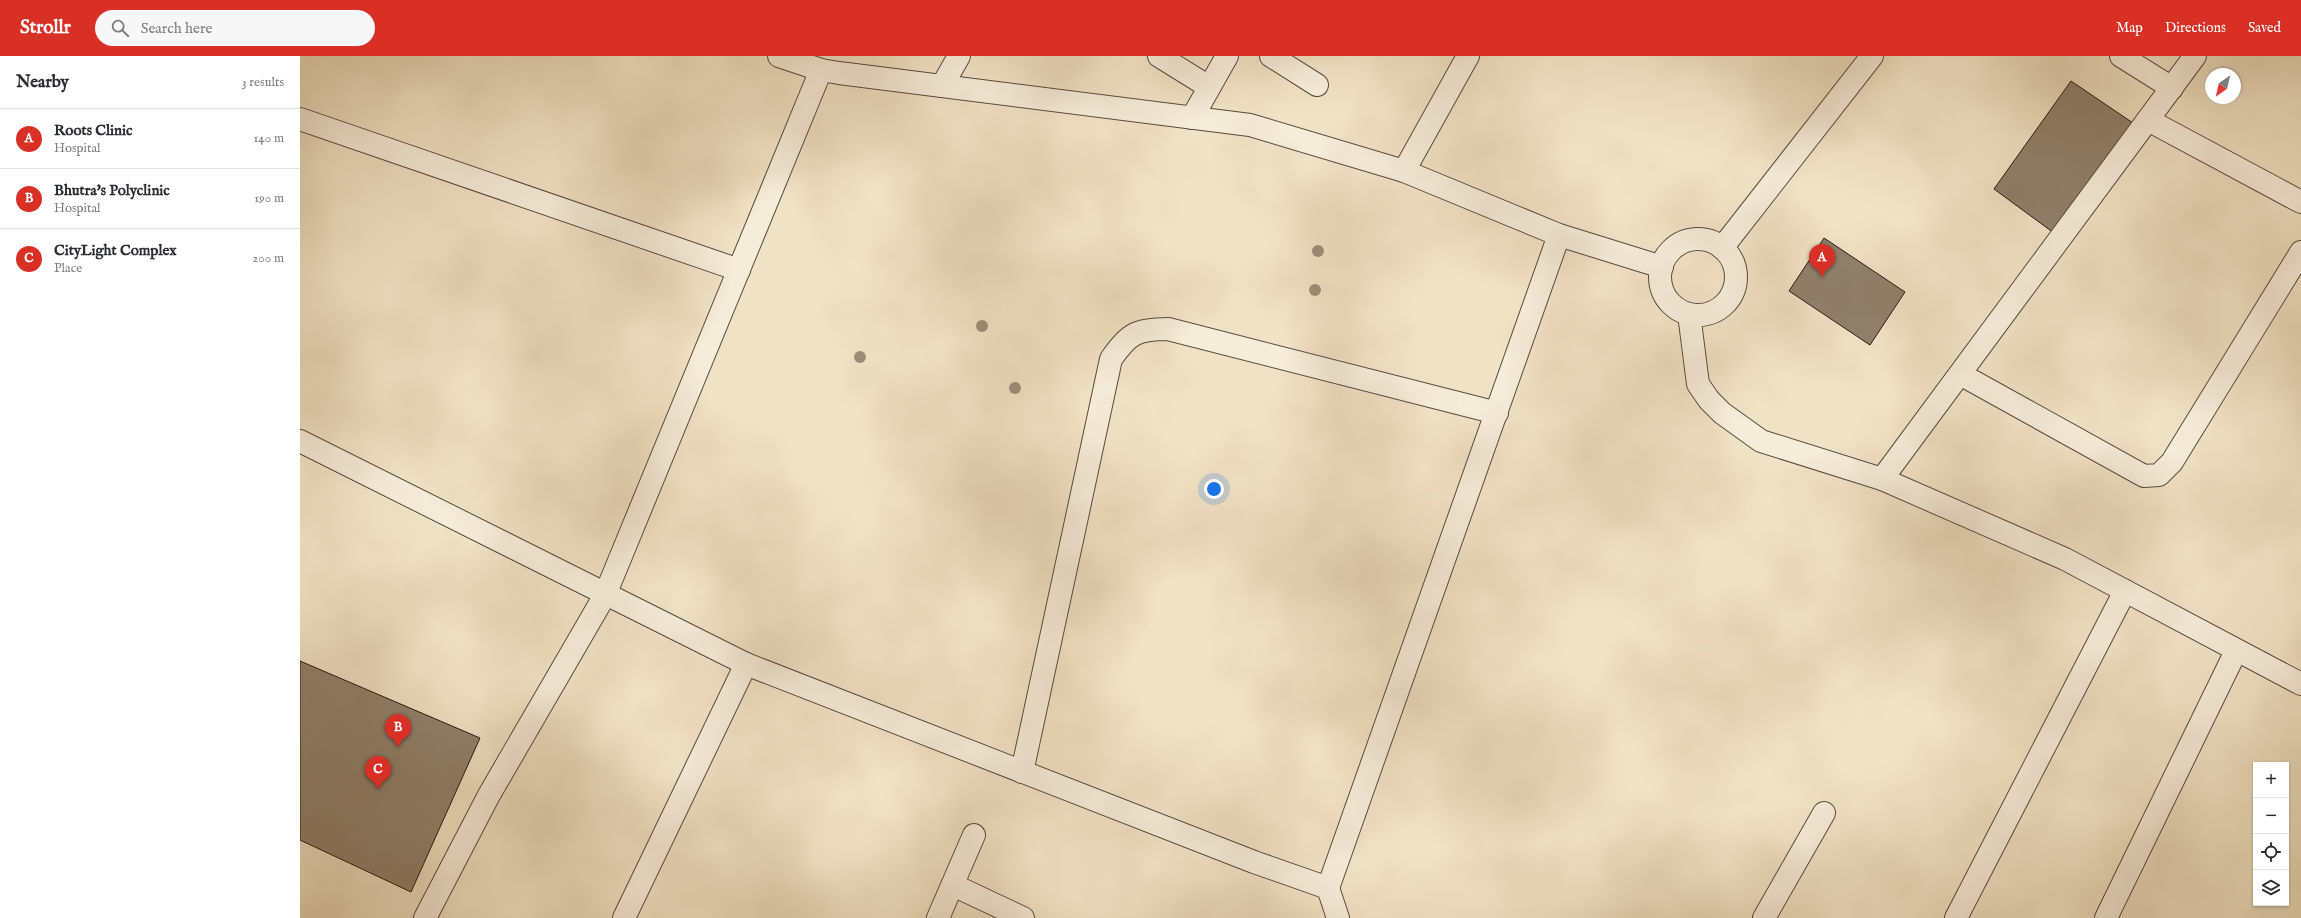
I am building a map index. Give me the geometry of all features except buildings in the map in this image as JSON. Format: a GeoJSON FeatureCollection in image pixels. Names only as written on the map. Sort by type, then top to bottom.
{"type":"FeatureCollection","features":[{"type":"Feature","properties":{"kind":"street"},"geometry":{"type":"LineString","coordinates":[[778,56],[942,86],[1250,125],[1404,171],[1559,235],[1662,267]]}},
{"type":"Feature","properties":{"kind":"street"},"geometry":{"type":"LineString","coordinates":[[942,86],[959,56]]}},
{"type":"Feature","properties":{"kind":"street"},"geometry":{"type":"LineString","coordinates":[[1159,56],[1209,87]]}},
{"type":"Feature","properties":{"kind":"street"},"geometry":{"type":"LineString","coordinates":[[1192,118],[1227,56]]}},
{"type":"Feature","properties":{"kind":"street"},"geometry":{"type":"LineString","coordinates":[[1271,56],[1317,85]]}},
{"type":"Feature","properties":{"kind":"street"},"geometry":{"type":"LineString","coordinates":[[1404,171],[1468,56]]}},
{"type":"Feature","properties":{"kind":"street"},"geometry":{"type":"LineString","coordinates":[[1722,248],[1872,56]]}},
{"type":"Feature","properties":{"kind":"street"},"geometry":{"type":"LineString","coordinates":[[2121,56],[2172,88]]}},
{"type":"Feature","properties":{"kind":"street"},"geometry":{"type":"LineString","coordinates":[[1882,479],[2195,56]]}},
{"type":"Feature","properties":{"kind":"street"},"geometry":{"type":"LineString","coordinates":[[425,918],[489,795],[605,594],[739,270],[836,66]]}},
{"type":"Feature","properties":{"kind":"street"},"geometry":{"type":"LineString","coordinates":[[300,119],[739,270]]}},
{"type":"Feature","properties":{"kind":"street"},"geometry":{"type":"LineString","coordinates":[[2148,120],[2301,202]]}},
{"type":"Feature","properties":{"kind":"street"},"geometry":{"type":"LineString","coordinates":[[1338,918],[1328,888],[1559,235]]}},
{"type":"Feature","properties":{"kind":"street"},"geometry":{"type":"LineString","coordinates":[[1698,239],[1711,241],[1722,248],[1730,257],[1736,269],[1736,282],[1732,295],[1724,305],[1713,312],[1701,315],[1688,314],[1669,301],[1662,290],[1660,278],[1662,267],[1667,256],[1675,247],[1685,241],[1698,239]]}},
{"type":"Feature","properties":{"kind":"street"},"geometry":{"type":"LineString","coordinates":[[1960,374],[2144,476],[2159,475],[2172,462],[2301,252]]}},
{"type":"Feature","properties":{"kind":"street"},"geometry":{"type":"LineString","coordinates":[[1688,314],[1698,384],[1708,400],[1722,413],[1761,441],[1882,479],[2066,559],[2236,651],[2301,684]]}},
{"type":"Feature","properties":{"kind":"street"},"geometry":{"type":"LineString","coordinates":[[1022,772],[1111,359],[1122,343],[1133,333],[1148,329],[1168,329],[1497,413]]}},
{"type":"Feature","properties":{"kind":"street"},"geometry":{"type":"LineString","coordinates":[[300,441],[746,664],[1254,862],[1328,888]]}},
{"type":"Feature","properties":{"kind":"street"},"geometry":{"type":"LineString","coordinates":[[1956,918],[2125,591]]}},
{"type":"Feature","properties":{"kind":"street"},"geometry":{"type":"LineString","coordinates":[[2106,918],[2236,651]]}},
{"type":"Feature","properties":{"kind":"street"},"geometry":{"type":"LineString","coordinates":[[624,918],[746,664]]}},
{"type":"Feature","properties":{"kind":"street"},"geometry":{"type":"LineString","coordinates":[[1764,918],[1824,813]]}},
{"type":"Feature","properties":{"kind":"street"},"geometry":{"type":"LineString","coordinates":[[938,918],[954,885],[974,835]]}},
{"type":"Feature","properties":{"kind":"street"},"geometry":{"type":"LineString","coordinates":[[954,885],[1023,918]]}},
{"type":"Feature","properties":{"kind":"place","name":"Roots Clinic"},"geometry":{"type":"Point","coordinates":[1822,277]}},
{"type":"Feature","properties":{"kind":"place","name":"Bhutra's Polyclinic"},"geometry":{"type":"Point","coordinates":[398,747]}},
{"type":"Feature","properties":{"kind":"place","name":"CityLight Complex"},"geometry":{"type":"Point","coordinates":[378,789]}}]}
